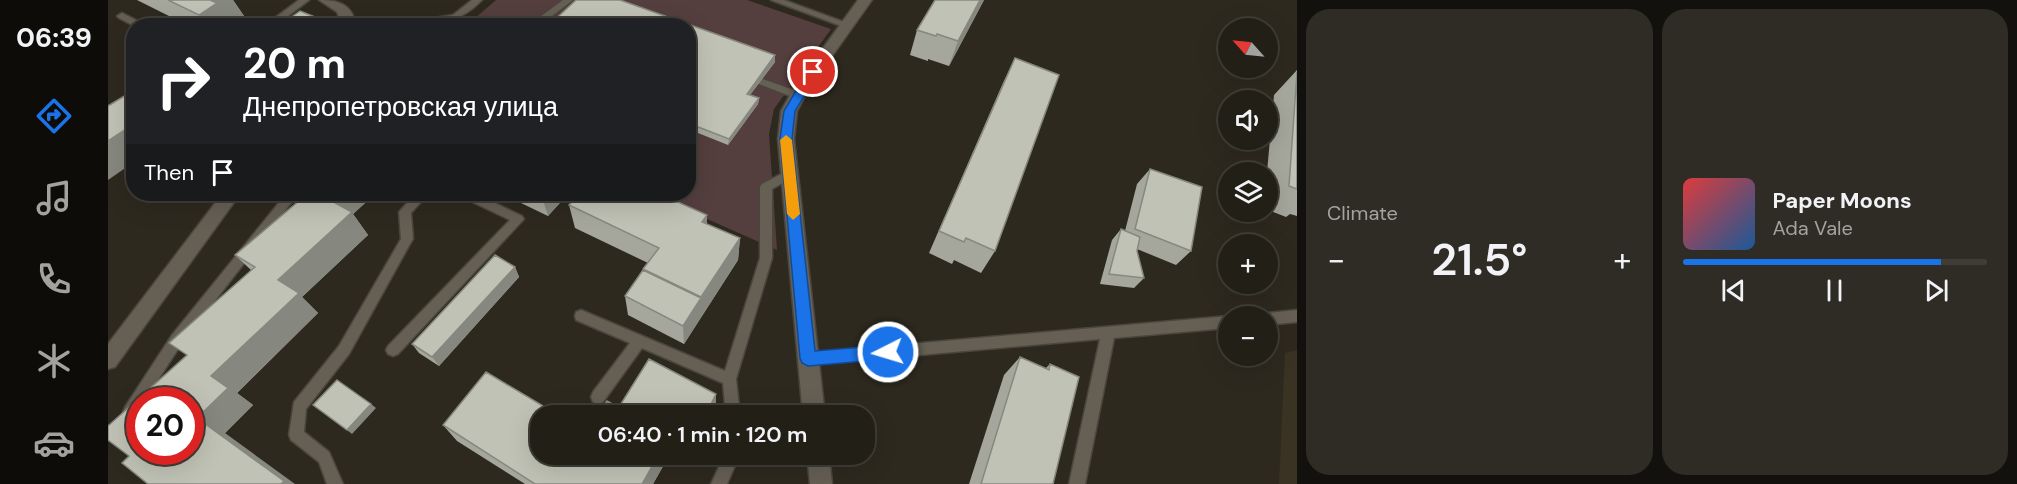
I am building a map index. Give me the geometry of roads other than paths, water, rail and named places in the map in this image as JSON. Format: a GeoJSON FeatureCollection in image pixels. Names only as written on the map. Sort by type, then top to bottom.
{"type":"FeatureCollection","features":[{"type":"Feature","properties":{"kind":"street"},"geometry":{"type":"LineString","coordinates":[[326,0],[342,7],[349,18]]}},
{"type":"Feature","properties":{"kind":"street"},"geometry":{"type":"LineString","coordinates":[[813,405],[786,139],[789,111],[865,0]]}},
{"type":"Feature","properties":{"kind":"street"},"geometry":{"type":"LineString","coordinates":[[108,360],[226,201]]}},
{"type":"Feature","properties":{"kind":"street"},"geometry":{"type":"LineString","coordinates":[[819,465],[821,484]]}},
{"type":"Feature","properties":{"kind":"lane"},"geometry":{"type":"LineString","coordinates":[[279,18],[305,0]]}},
{"type":"Feature","properties":{"kind":"lane"},"geometry":{"type":"LineString","coordinates":[[450,18],[456,17],[478,0]]}},
{"type":"Feature","properties":{"kind":"lane"},"geometry":{"type":"LineString","coordinates":[[543,18],[569,0]]}},
{"type":"Feature","properties":{"kind":"lane"},"geometry":{"type":"LineString","coordinates":[[775,0],[847,25]]}},
{"type":"Feature","properties":{"kind":"lane"},"geometry":{"type":"LineString","coordinates":[[122,16],[126,18]]}},
{"type":"Feature","properties":{"kind":"lane"},"geometry":{"type":"LineString","coordinates":[[760,81],[798,95]]}},
{"type":"Feature","properties":{"kind":"lane"},"geometry":{"type":"LineString","coordinates":[[732,405],[729,379],[766,258],[766,187],[789,174]]}},
{"type":"Feature","properties":{"kind":"lane"},"geometry":{"type":"LineString","coordinates":[[121,426],[177,339],[286,201]]}},
{"type":"Feature","properties":{"kind":"lane"},"geometry":{"type":"LineString","coordinates":[[334,484],[324,457],[297,435],[299,407],[344,350],[406,239],[405,212],[415,201]]}},
{"type":"Feature","properties":{"kind":"lane"},"geometry":{"type":"LineString","coordinates":[[393,350],[518,219],[481,201]]}},
{"type":"Feature","properties":{"kind":"lane"},"geometry":{"type":"LineString","coordinates":[[581,316],[729,379]]}},
{"type":"Feature","properties":{"kind":"lane"},"geometry":{"type":"LineString","coordinates":[[1278,319],[1296,318]]}},
{"type":"Feature","properties":{"kind":"lane"},"geometry":{"type":"LineString","coordinates":[[808,358],[1218,323]]}},
{"type":"Feature","properties":{"kind":"lane"},"geometry":{"type":"LineString","coordinates":[[1077,484],[1108,333]]}},
{"type":"Feature","properties":{"kind":"lane"},"geometry":{"type":"LineString","coordinates":[[598,397],[639,340]]}},
{"type":"Feature","properties":{"kind":"lane"},"geometry":{"type":"LineString","coordinates":[[719,484],[728,465]]}}]}
